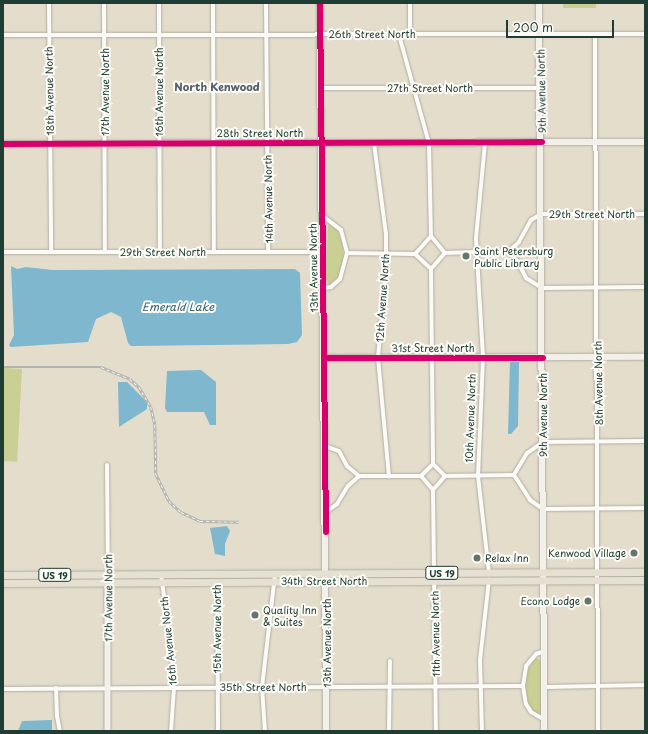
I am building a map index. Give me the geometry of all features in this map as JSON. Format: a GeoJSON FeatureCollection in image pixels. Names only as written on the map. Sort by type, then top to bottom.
{"type":"FeatureCollection","features":[{"type":"Feature","properties":{"kind":"highway","name":"34th Street North"},"geometry":{"type":"LineString","coordinates":[[3,575],[161,574],[217,578],[327,578],[380,577],[434,573],[544,572],[645,580]]}},
{"type":"Feature","properties":{"kind":"highway","name":"34th Street North"},"geometry":{"type":"LineString","coordinates":[[380,577],[434,581],[545,580],[645,572]]}},
{"type":"Feature","properties":{"kind":"highway","name":"34th Street North"},"geometry":{"type":"LineString","coordinates":[[3,583],[162,582],[217,578]]}},
{"type":"Feature","properties":{"kind":"street","name":"18th Avenue North"},"geometry":{"type":"LineString","coordinates":[[48,3],[51,252]]}},
{"type":"Feature","properties":{"kind":"street","name":"17th Avenue North"},"geometry":{"type":"LineString","coordinates":[[104,3],[105,252]]}},
{"type":"Feature","properties":{"kind":"street","name":"16th Avenue North"},"geometry":{"type":"LineString","coordinates":[[159,3],[160,252]]}},
{"type":"Feature","properties":{"kind":"street"},"geometry":{"type":"LineString","coordinates":[[213,3],[214,252]]}},
{"type":"Feature","properties":{"kind":"street","name":"14th Avenue North"},"geometry":{"type":"LineString","coordinates":[[266,3],[268,252]]}},
{"type":"Feature","properties":{"kind":"street","name":"13th Avenue North"},"geometry":{"type":"LineString","coordinates":[[320,3],[327,578],[327,731]]}},
{"type":"Feature","properties":{"kind":"street"},"geometry":{"type":"LineString","coordinates":[[410,3],[410,34]]}},
{"type":"Feature","properties":{"kind":"street","name":"9th Avenue North"},"geometry":{"type":"LineString","coordinates":[[539,3],[542,142],[542,442],[545,580],[545,731]]}},
{"type":"Feature","properties":{"kind":"street","name":"8th Avenue North"},"geometry":{"type":"LineString","coordinates":[[595,34],[599,576],[598,731]]}},
{"type":"Feature","properties":{"kind":"street","name":"26th Street North"},"geometry":{"type":"LineString","coordinates":[[3,35],[645,34]]}},
{"type":"Feature","properties":{"kind":"street"},"geometry":{"type":"LineString","coordinates":[[399,35],[429,143],[431,236],[445,253]]}},
{"type":"Feature","properties":{"kind":"street","name":"27th Street North"},"geometry":{"type":"LineString","coordinates":[[321,88],[540,88]]}},
{"type":"Feature","properties":{"kind":"street","name":"28th Street North"},"geometry":{"type":"LineString","coordinates":[[3,144],[645,142]]}},
{"type":"Feature","properties":{"kind":"street","name":"12th Avenue North"},"geometry":{"type":"LineString","coordinates":[[374,143],[386,253],[378,358],[389,476]]}},
{"type":"Feature","properties":{"kind":"street","name":"10th Avenue North"},"geometry":{"type":"LineString","coordinates":[[482,731],[479,686],[489,573],[478,476],[482,358],[476,253],[485,143]]}},
{"type":"Feature","properties":{"kind":"street","name":"29th Street North"},"geometry":{"type":"LineString","coordinates":[[509,251],[519,242],[531,220],[541,214],[645,214]]}},
{"type":"Feature","properties":{"kind":"street"},"geometry":{"type":"LineString","coordinates":[[323,216],[341,230],[347,254],[340,279],[331,287],[324,288]]}},
{"type":"Feature","properties":{"kind":"street"},"geometry":{"type":"LineString","coordinates":[[415,254],[431,236]]}},
{"type":"Feature","properties":{"kind":"street"},"geometry":{"type":"LineString","coordinates":[[514,475],[445,476],[433,464],[431,269],[445,253],[509,251],[518,262],[526,278],[542,288],[645,287]]}},
{"type":"Feature","properties":{"kind":"street","name":"29th Street North"},"geometry":{"type":"LineString","coordinates":[[3,252],[323,252]]}},
{"type":"Feature","properties":{"kind":"street"},"geometry":{"type":"LineString","coordinates":[[347,254],[415,254],[431,269]]}},
{"type":"Feature","properties":{"kind":"street","name":"31st Street North"},"geometry":{"type":"LineString","coordinates":[[324,358],[645,357]]}},
{"type":"Feature","properties":{"kind":"street"},"geometry":{"type":"LineString","coordinates":[[514,475],[530,450],[542,442],[645,441]]}},
{"type":"Feature","properties":{"kind":"street"},"geometry":{"type":"LineString","coordinates":[[325,446],[339,451],[347,466],[359,476],[421,476],[433,464]]}},
{"type":"Feature","properties":{"kind":"street","name":"17th Avenue North"},"geometry":{"type":"LineString","coordinates":[[107,465],[108,731]]}},
{"type":"Feature","properties":{"kind":"street"},"geometry":{"type":"LineString","coordinates":[[514,475],[530,500],[543,508],[645,508]]}},
{"type":"Feature","properties":{"kind":"street"},"geometry":{"type":"LineString","coordinates":[[326,512],[338,504],[348,486],[359,476]]}},
{"type":"Feature","properties":{"kind":"street"},"geometry":{"type":"LineString","coordinates":[[421,476],[424,483],[433,490],[445,476]]}},
{"type":"Feature","properties":{"kind":"street","name":"11th Avenue North"},"geometry":{"type":"LineString","coordinates":[[433,490],[436,731]]}},
{"type":"Feature","properties":{"kind":"street","name":"16th Avenue North"},"geometry":{"type":"LineString","coordinates":[[161,574],[174,688],[171,731]]}},
{"type":"Feature","properties":{"kind":"street","name":"15th Avenue North"},"geometry":{"type":"LineString","coordinates":[[217,578],[216,688],[218,731]]}},
{"type":"Feature","properties":{"kind":"street"},"geometry":{"type":"LineString","coordinates":[[266,731],[262,687],[274,578]]}},
{"type":"Feature","properties":{"kind":"street"},"geometry":{"type":"LineString","coordinates":[[545,651],[536,654],[526,666],[523,686],[523,696],[531,712],[545,720]]}},
{"type":"Feature","properties":{"kind":"street"},"geometry":{"type":"LineString","coordinates":[[389,731],[390,661]]}},
{"type":"Feature","properties":{"kind":"street"},"geometry":{"type":"LineString","coordinates":[[546,687],[645,685]]}},
{"type":"Feature","properties":{"kind":"street","name":"35th Street North"},"geometry":{"type":"LineString","coordinates":[[3,689],[523,686]]}},
{"type":"Feature","properties":{"kind":"street"},"geometry":{"type":"LineString","coordinates":[[56,688],[56,716],[60,731]]}},
{"type":"Feature","properties":{"kind":"green space"},"geometry":{"type":"Polygon","coordinates":[[[563,3],[596,3],[596,8],[563,8],[563,3]]]}},
{"type":"Feature","properties":{"kind":"green space"},"geometry":{"type":"Polygon","coordinates":[[[328,224],[337,230],[342,240],[344,258],[339,276],[329,285],[326,280],[328,224]]]}},
{"type":"Feature","properties":{"kind":"green space"},"geometry":{"type":"Polygon","coordinates":[[[3,368],[22,369],[17,462],[3,461],[3,368]]]}},
{"type":"Feature","properties":{"kind":"green space"},"geometry":{"type":"Polygon","coordinates":[[[536,658],[542,661],[542,712],[539,714],[533,712],[527,701],[525,686],[526,672],[536,658]]]}},
{"type":"Feature","properties":{"kind":"water","name":"Emerald Lake"},"geometry":{"type":"Polygon","coordinates":[[[11,266],[17,269],[26,267],[53,270],[295,269],[300,273],[302,335],[297,342],[288,344],[131,346],[128,343],[121,317],[111,312],[96,319],[88,342],[11,347],[9,345],[14,335],[11,266]]]}},
{"type":"Feature","properties":{"kind":"water"},"geometry":{"type":"Polygon","coordinates":[[[510,362],[519,362],[518,426],[511,434],[508,434],[510,362]]]}},
{"type":"Feature","properties":{"kind":"water"},"geometry":{"type":"Polygon","coordinates":[[[201,370],[216,382],[216,425],[210,425],[204,412],[167,412],[165,408],[167,371],[201,370]]]}},
{"type":"Feature","properties":{"kind":"water"},"geometry":{"type":"Polygon","coordinates":[[[118,382],[127,382],[147,402],[147,409],[119,427],[118,382]]]}},
{"type":"Feature","properties":{"kind":"water"},"geometry":{"type":"Polygon","coordinates":[[[227,526],[230,531],[225,544],[225,556],[215,554],[210,528],[227,526]]]}},
{"type":"Feature","properties":{"kind":"water"},"geometry":{"type":"Polygon","coordinates":[[[52,720],[52,731],[18,731],[22,721],[52,720]]]}},
{"type":"Feature","properties":{"kind":"railway"},"geometry":{"type":"LineString","coordinates":[[3,367],[101,367],[130,379],[139,387],[151,407],[155,425],[156,474],[169,501],[181,512],[200,521],[239,522]]}},
{"type":"Feature","properties":{"kind":"cycle path"},"geometry":{"type":"LineString","coordinates":[[320,3],[326,532]]}},
{"type":"Feature","properties":{"kind":"cycle path"},"geometry":{"type":"LineString","coordinates":[[3,144],[542,142]]}},
{"type":"Feature","properties":{"kind":"cycle path"},"geometry":{"type":"LineString","coordinates":[[324,358],[543,358]]}},
{"type":"Feature","properties":{"kind":"place","name":"Saint Petersburg Public Library"},"geometry":{"type":"Point","coordinates":[466,256]}},
{"type":"Feature","properties":{"kind":"place","name":"Kenwood Village"},"geometry":{"type":"Point","coordinates":[634,553]}},
{"type":"Feature","properties":{"kind":"place","name":"Relax Inn"},"geometry":{"type":"Point","coordinates":[477,558]}},
{"type":"Feature","properties":{"kind":"place","name":"Econo Lodge"},"geometry":{"type":"Point","coordinates":[588,601]}},
{"type":"Feature","properties":{"kind":"place","name":"Quality Inn & Suites"},"geometry":{"type":"Point","coordinates":[255,615]}},
{"type":"Feature","properties":{"kind":"district","name":"North Kenwood"},"geometry":{"type":"Point","coordinates":[217,87]}}]}
